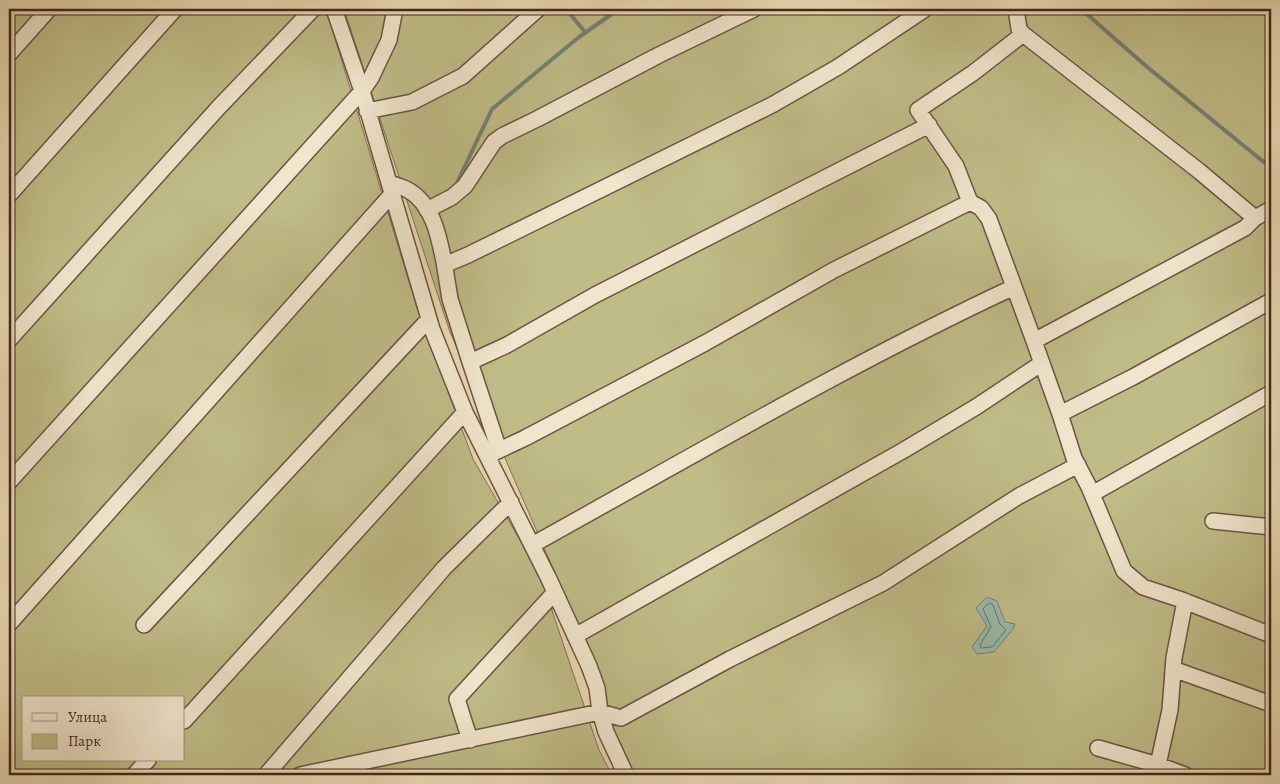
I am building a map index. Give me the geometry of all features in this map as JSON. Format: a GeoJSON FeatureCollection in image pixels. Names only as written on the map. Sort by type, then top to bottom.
{"type":"FeatureCollection","features":[{"type":"Feature","properties":{"kind":"lane"},"geometry":{"type":"LineString","coordinates":[[9,54],[50,9]]}},
{"type":"Feature","properties":{"kind":"lane"},"geometry":{"type":"LineString","coordinates":[[9,195],[175,9]]}},
{"type":"Feature","properties":{"kind":"lane"},"geometry":{"type":"LineString","coordinates":[[9,340],[219,107],[313,9]]}},
{"type":"Feature","properties":{"kind":"lane"},"geometry":{"type":"LineString","coordinates":[[334,9],[362,92],[429,319],[465,412],[493,453]]}},
{"type":"Feature","properties":{"kind":"lane"},"geometry":{"type":"LineString","coordinates":[[9,482],[362,92],[371,78],[389,40],[395,9]]}},
{"type":"Feature","properties":{"kind":"lane"},"geometry":{"type":"LineString","coordinates":[[367,111],[412,102],[464,76],[538,9]]}},
{"type":"Feature","properties":{"kind":"lane"},"geometry":{"type":"LineString","coordinates":[[427,210],[452,197],[465,186],[494,142],[502,136],[659,55],[754,9]]}},
{"type":"Feature","properties":{"kind":"lane"},"geometry":{"type":"LineString","coordinates":[[444,262],[448,263],[468,255],[772,105],[838,67],[925,9]]}},
{"type":"Feature","properties":{"kind":"lane"},"geometry":{"type":"LineString","coordinates":[[1016,9],[1019,29],[1023,34],[1191,165],[1255,218]]}},
{"type":"Feature","properties":{"kind":"lane"},"geometry":{"type":"LineString","coordinates":[[1023,34],[973,73],[918,110],[956,166],[970,202],[981,208],[989,219],[1078,464],[1124,571],[1143,586],[1271,635]]}},
{"type":"Feature","properties":{"kind":"lane"},"geometry":{"type":"LineString","coordinates":[[470,362],[507,345],[603,290],[929,126]]}},
{"type":"Feature","properties":{"kind":"lane"},"geometry":{"type":"LineString","coordinates":[[391,189],[407,190],[419,198],[438,232],[450,299],[470,362],[493,453],[511,502],[555,592],[598,688],[600,712],[606,732],[626,775]]}},
{"type":"Feature","properties":{"kind":"lane"},"geometry":{"type":"LineString","coordinates":[[9,624],[391,189]]}},
{"type":"Feature","properties":{"kind":"lane"},"geometry":{"type":"LineString","coordinates":[[493,453],[705,343],[834,270],[970,202]]}},
{"type":"Feature","properties":{"kind":"lane"},"geometry":{"type":"LineString","coordinates":[[1034,341],[1237,233],[1271,208]]}},
{"type":"Feature","properties":{"kind":"lane"},"geometry":{"type":"LineString","coordinates":[[1255,218],[1271,215]]}},
{"type":"Feature","properties":{"kind":"lane"},"geometry":{"type":"LineString","coordinates":[[532,545],[903,340],[1014,287]]}},
{"type":"Feature","properties":{"kind":"lane"},"geometry":{"type":"LineString","coordinates":[[1060,414],[1271,301]]}},
{"type":"Feature","properties":{"kind":"lane"},"geometry":{"type":"LineString","coordinates":[[144,625],[429,319]]}},
{"type":"Feature","properties":{"kind":"lane"},"geometry":{"type":"LineString","coordinates":[[575,636],[904,450],[976,407],[1042,363]]}},
{"type":"Feature","properties":{"kind":"lane"},"geometry":{"type":"LineString","coordinates":[[1092,494],[1271,394]]}},
{"type":"Feature","properties":{"kind":"lane"},"geometry":{"type":"LineString","coordinates":[[185,720],[465,412]]}},
{"type":"Feature","properties":{"kind":"lane"},"geometry":{"type":"LineString","coordinates":[[300,775],[600,712],[621,718],[730,659],[883,583],[1019,496],[1078,464]]}},
{"type":"Feature","properties":{"kind":"lane"},"geometry":{"type":"LineString","coordinates":[[266,775],[444,568],[511,502]]}},
{"type":"Feature","properties":{"kind":"lane"},"geometry":{"type":"LineString","coordinates":[[1213,521],[1271,528]]}},
{"type":"Feature","properties":{"kind":"lane"},"geometry":{"type":"LineString","coordinates":[[470,740],[456,699],[555,592]]}},
{"type":"Feature","properties":{"kind":"lane"},"geometry":{"type":"LineString","coordinates":[[1158,765],[1170,710],[1173,669],[1185,601]]}},
{"type":"Feature","properties":{"kind":"lane"},"geometry":{"type":"LineString","coordinates":[[1173,669],[1271,704]]}},
{"type":"Feature","properties":{"kind":"lane"},"geometry":{"type":"LineString","coordinates":[[1098,748],[1186,775]]}},
{"type":"Feature","properties":{"kind":"lane"},"geometry":{"type":"LineString","coordinates":[[134,775],[146,762]]}},
{"type":"Feature","properties":{"kind":"green space"},"geometry":{"type":"Polygon","coordinates":[[[9,9],[326,9],[417,308],[473,459],[540,575],[599,750],[612,775],[9,775],[9,9]]]}},
{"type":"Feature","properties":{"kind":"green space"},"geometry":{"type":"Polygon","coordinates":[[[344,9],[1271,9],[1271,775],[633,775],[613,738],[569,605],[450,332],[344,9]]]}},
{"type":"Feature","properties":{"kind":"water"},"geometry":{"type":"Polygon","coordinates":[[[987,597],[997,601],[1005,622],[1015,624],[994,652],[977,654],[972,647],[987,626],[976,608],[987,597]]]}},
{"type":"Feature","properties":{"kind":"waterway"},"geometry":{"type":"LineString","coordinates":[[566,9],[585,32]]}},
{"type":"Feature","properties":{"kind":"waterway"},"geometry":{"type":"LineString","coordinates":[[455,187],[492,109],[579,37],[619,9]]}},
{"type":"Feature","properties":{"kind":"waterway"},"geometry":{"type":"LineString","coordinates":[[1081,9],[1146,66],[1271,168]]}}]}
